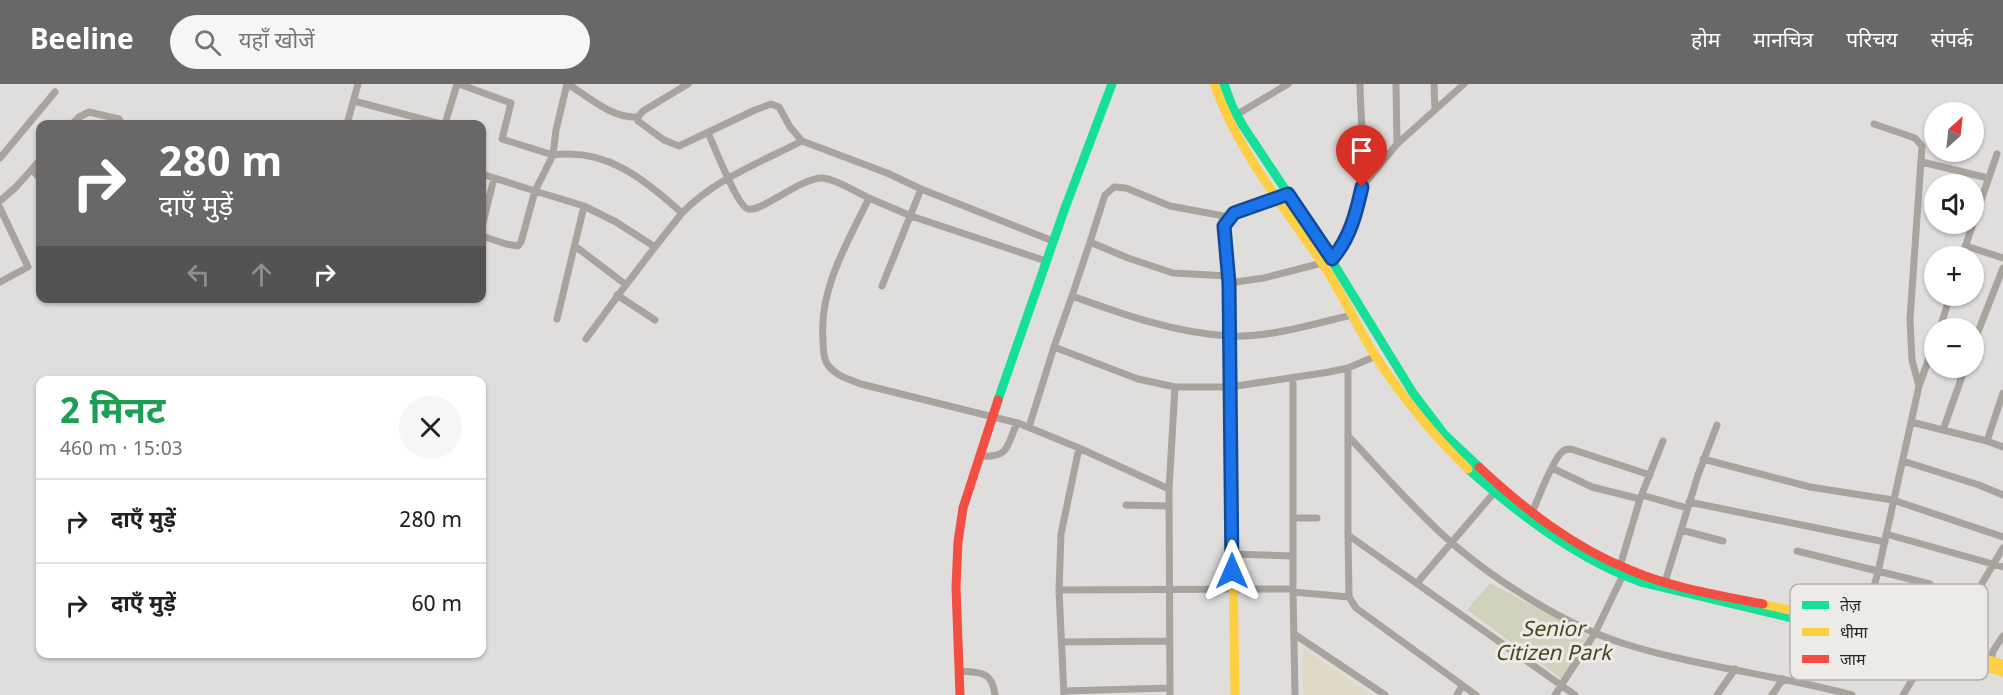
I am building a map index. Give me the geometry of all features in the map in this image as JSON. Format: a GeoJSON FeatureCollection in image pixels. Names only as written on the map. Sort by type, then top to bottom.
{"type":"FeatureCollection","features":[{"type":"Feature","properties":{"kind":"street"},"geometry":{"type":"LineString","coordinates":[[348,120],[358,84]]}},
{"type":"Feature","properties":{"kind":"street"},"geometry":{"type":"LineString","coordinates":[[444,120],[458,84],[511,103],[502,139],[553,155],[570,153],[623,167],[650,184],[682,213]]}},
{"type":"Feature","properties":{"kind":"street"},"geometry":{"type":"LineString","coordinates":[[486,237],[518,246],[521,242],[535,191],[553,155],[556,130],[568,84],[614,112],[630,118],[638,117],[643,111],[688,84]]}},
{"type":"Feature","properties":{"kind":"street"},"geometry":{"type":"LineString","coordinates":[[960,695],[956,587],[958,542],[963,508],[1053,241],[1112,84]]}},
{"type":"Feature","properties":{"kind":"street"},"geometry":{"type":"LineString","coordinates":[[1214,84],[1230,127],[1322,263],[1376,356],[1428,428],[1493,494],[1561,542],[1621,571],[1666,589],[1790,616]]}},
{"type":"Feature","properties":{"kind":"street"},"geometry":{"type":"LineString","coordinates":[[1224,84],[1236,115],[1332,259],[1419,403],[1445,435],[1501,488],[1532,513],[1621,571],[1790,613]]}},
{"type":"Feature","properties":{"kind":"street"},"geometry":{"type":"LineString","coordinates":[[1236,115],[1288,84]]}},
{"type":"Feature","properties":{"kind":"street"},"geometry":{"type":"LineString","coordinates":[[1332,259],[1353,226],[1362,187],[1360,84]]}},
{"type":"Feature","properties":{"kind":"street"},"geometry":{"type":"LineString","coordinates":[[1396,84],[1397,144]]}},
{"type":"Feature","properties":{"kind":"street"},"geometry":{"type":"LineString","coordinates":[[1434,84],[1435,110]]}},
{"type":"Feature","properties":{"kind":"street"},"geometry":{"type":"LineString","coordinates":[[1362,187],[1397,144],[1464,84]]}},
{"type":"Feature","properties":{"kind":"street"},"geometry":{"type":"LineString","coordinates":[[0,158],[55,92]]}},
{"type":"Feature","properties":{"kind":"street"},"geometry":{"type":"LineString","coordinates":[[354,101],[428,120]]}},
{"type":"Feature","properties":{"kind":"street"},"geometry":{"type":"LineString","coordinates":[[638,117],[640,124],[674,145],[684,145],[771,104],[779,107],[790,127],[802,141],[1053,241]]}},
{"type":"Feature","properties":{"kind":"street"},"geometry":{"type":"LineString","coordinates":[[76,120],[89,112],[120,120]]}},
{"type":"Feature","properties":{"kind":"street"},"geometry":{"type":"LineString","coordinates":[[1874,124],[1916,138],[1922,146],[1910,319],[1912,360],[1919,386]]}},
{"type":"Feature","properties":{"kind":"street"},"geometry":{"type":"LineString","coordinates":[[708,133],[742,206],[751,210],[801,184],[823,178],[912,216],[1046,261]]}},
{"type":"Feature","properties":{"kind":"street"},"geometry":{"type":"LineString","coordinates":[[586,339],[625,284],[691,204],[728,178],[802,141]]}},
{"type":"Feature","properties":{"kind":"street"},"geometry":{"type":"LineString","coordinates":[[1984,191],[1996,154]]}},
{"type":"Feature","properties":{"kind":"street"},"geometry":{"type":"LineString","coordinates":[[1922,162],[1988,178]]}},
{"type":"Feature","properties":{"kind":"street"},"geometry":{"type":"LineString","coordinates":[[0,201],[36,165]]}},
{"type":"Feature","properties":{"kind":"street"},"geometry":{"type":"LineString","coordinates":[[32,170],[36,174]]}},
{"type":"Feature","properties":{"kind":"street"},"geometry":{"type":"LineString","coordinates":[[486,175],[584,206],[616,222],[655,247]]}},
{"type":"Feature","properties":{"kind":"street"},"geometry":{"type":"LineString","coordinates":[[486,211],[494,178]]}},
{"type":"Feature","properties":{"kind":"street"},"geometry":{"type":"LineString","coordinates":[[1029,427],[1106,195],[1114,187],[1126,188],[1170,206],[1229,217]]}},
{"type":"Feature","properties":{"kind":"street"},"geometry":{"type":"LineString","coordinates":[[882,286],[921,189]]}},
{"type":"Feature","properties":{"kind":"street"},"geometry":{"type":"LineString","coordinates":[[1235,695],[1228,279],[1223,232],[1229,217],[1238,211],[1288,194]]}},
{"type":"Feature","properties":{"kind":"street"},"geometry":{"type":"LineString","coordinates":[[869,198],[835,268],[822,321],[826,362],[838,374],[861,384],[1029,427],[1169,489]]}},
{"type":"Feature","properties":{"kind":"street"},"geometry":{"type":"LineString","coordinates":[[557,320],[584,206]]}},
{"type":"Feature","properties":{"kind":"street"},"geometry":{"type":"LineString","coordinates":[[0,208],[28,267],[0,282]]}},
{"type":"Feature","properties":{"kind":"street"},"geometry":{"type":"LineString","coordinates":[[1966,246],[1970,234]]}},
{"type":"Feature","properties":{"kind":"street"},"geometry":{"type":"LineString","coordinates":[[1090,243],[1173,273],[1228,279],[1264,279],[1322,263]]}},
{"type":"Feature","properties":{"kind":"street"},"geometry":{"type":"LineString","coordinates":[[574,246],[625,284]]}},
{"type":"Feature","properties":{"kind":"street"},"geometry":{"type":"LineString","coordinates":[[1984,252],[2003,258]]}},
{"type":"Feature","properties":{"kind":"street"},"geometry":{"type":"LineString","coordinates":[[1983,318],[2003,268]]}},
{"type":"Feature","properties":{"kind":"street"},"geometry":{"type":"LineString","coordinates":[[617,295],[655,320]]}},
{"type":"Feature","properties":{"kind":"street"},"geometry":{"type":"LineString","coordinates":[[1072,296],[1154,323],[1229,336],[1260,334],[1352,315]]}},
{"type":"Feature","properties":{"kind":"street"},"geometry":{"type":"LineString","coordinates":[[1054,347],[1138,379],[1175,387],[1230,387],[1293,378],[1348,368],[1376,356]]}},
{"type":"Feature","properties":{"kind":"street"},"geometry":{"type":"LineString","coordinates":[[1348,368],[1349,597],[1356,608],[1476,695]]}},
{"type":"Feature","properties":{"kind":"street"},"geometry":{"type":"LineString","coordinates":[[1875,584],[1924,372]]}},
{"type":"Feature","properties":{"kind":"street"},"geometry":{"type":"LineString","coordinates":[[1293,378],[1295,695]]}},
{"type":"Feature","properties":{"kind":"street"},"geometry":{"type":"LineString","coordinates":[[1942,430],[1961,378]]}},
{"type":"Feature","properties":{"kind":"street"},"geometry":{"type":"LineString","coordinates":[[1079,448],[1061,534],[1059,590],[1064,693],[1170,691],[1168,506],[1175,387]]}},
{"type":"Feature","properties":{"kind":"street"},"geometry":{"type":"LineString","coordinates":[[1987,441],[2003,393]]}},
{"type":"Feature","properties":{"kind":"street"},"geometry":{"type":"LineString","coordinates":[[1911,422],[2003,447]]}},
{"type":"Feature","properties":{"kind":"street"},"geometry":{"type":"LineString","coordinates":[[979,456],[996,457],[1005,452],[1017,423]]}},
{"type":"Feature","properties":{"kind":"street"},"geometry":{"type":"LineString","coordinates":[[1665,582],[1703,459],[1717,425]]}},
{"type":"Feature","properties":{"kind":"street"},"geometry":{"type":"LineString","coordinates":[[1348,436],[1452,543],[1482,567],[1517,590],[1595,633],[1650,651],[1782,679],[1829,692],[1852,695]]}},
{"type":"Feature","properties":{"kind":"street"},"geometry":{"type":"LineString","coordinates":[[1555,695],[1595,633],[1621,571],[1641,497],[1663,441]]}},
{"type":"Feature","properties":{"kind":"street"},"geometry":{"type":"LineString","coordinates":[[1532,513],[1552,468],[1564,450],[1571,449],[1650,475]]}},
{"type":"Feature","properties":{"kind":"street"},"geometry":{"type":"LineString","coordinates":[[1703,459],[1810,487],[1893,500],[2003,537]]}},
{"type":"Feature","properties":{"kind":"street"},"geometry":{"type":"LineString","coordinates":[[1903,461],[1979,484],[2003,495]]}},
{"type":"Feature","properties":{"kind":"street"},"geometry":{"type":"LineString","coordinates":[[1552,468],[1592,487],[1885,538],[2003,567]]}},
{"type":"Feature","properties":{"kind":"street"},"geometry":{"type":"LineString","coordinates":[[1417,584],[1493,494]]}},
{"type":"Feature","properties":{"kind":"street"},"geometry":{"type":"LineString","coordinates":[[1126,505],[1168,506]]}},
{"type":"Feature","properties":{"kind":"street"},"geometry":{"type":"LineString","coordinates":[[1293,518],[1317,518]]}},
{"type":"Feature","properties":{"kind":"street"},"geometry":{"type":"LineString","coordinates":[[1681,530],[1723,541]]}},
{"type":"Feature","properties":{"kind":"street"},"geometry":{"type":"LineString","coordinates":[[1348,535],[1575,695]]}},
{"type":"Feature","properties":{"kind":"street"},"geometry":{"type":"LineString","coordinates":[[1981,584],[2003,548]]}},
{"type":"Feature","properties":{"kind":"street"},"geometry":{"type":"LineString","coordinates":[[1797,551],[1930,584]]}},
{"type":"Feature","properties":{"kind":"street"},"geometry":{"type":"LineString","coordinates":[[1232,554],[1293,556]]}},
{"type":"Feature","properties":{"kind":"street"},"geometry":{"type":"LineString","coordinates":[[1059,590],[1232,588],[1349,597]]}},
{"type":"Feature","properties":{"kind":"street"},"geometry":{"type":"LineString","coordinates":[[1294,634],[1385,695]]}},
{"type":"Feature","properties":{"kind":"street"},"geometry":{"type":"LineString","coordinates":[[1991,660],[2003,636]]}},
{"type":"Feature","properties":{"kind":"street"},"geometry":{"type":"LineString","coordinates":[[1062,642],[1169,641]]}},
{"type":"Feature","properties":{"kind":"street"},"geometry":{"type":"LineString","coordinates":[[1988,659],[2003,664]]}},
{"type":"Feature","properties":{"kind":"street"},"geometry":{"type":"LineString","coordinates":[[1988,667],[2003,672]]}},
{"type":"Feature","properties":{"kind":"street"},"geometry":{"type":"LineString","coordinates":[[1717,695],[1735,669]]}},
{"type":"Feature","properties":{"kind":"street"},"geometry":{"type":"LineString","coordinates":[[959,671],[988,676],[992,680],[995,695]]}},
{"type":"Feature","properties":{"kind":"street"},"geometry":{"type":"LineString","coordinates":[[1772,695],[1782,679]]}},
{"type":"Feature","properties":{"kind":"street"},"geometry":{"type":"LineString","coordinates":[[1903,695],[1912,680]]}},
{"type":"Feature","properties":{"kind":"street"},"geometry":{"type":"LineString","coordinates":[[1457,695],[1462,686]]}},
{"type":"Feature","properties":{"kind":"green space","name":"Senior Citizen Park"},"geometry":{"type":"Polygon","coordinates":[[[1490,583],[1588,635],[1562,679],[1467,610],[1490,583]]]}},
{"type":"Feature","properties":{"kind":"sand"},"geometry":{"type":"Polygon","coordinates":[[[1303,648],[1371,695],[1303,695],[1303,648]]]}},
{"type":"Feature","properties":{"kind":"traffic: fast"},"geometry":{"type":"LineString","coordinates":[[998,400],[1065,208],[1112,84]]}},
{"type":"Feature","properties":{"kind":"traffic: fast"},"geometry":{"type":"LineString","coordinates":[[1224,84],[1243,126],[1324,248],[1413,393],[1444,434],[1479,467]]}},
{"type":"Feature","properties":{"kind":"traffic: fast"},"geometry":{"type":"LineString","coordinates":[[1229,303],[1224,226],[1234,213],[1280,197]]}},
{"type":"Feature","properties":{"kind":"traffic: fast"},"geometry":{"type":"LineString","coordinates":[[1468,469],[1549,534],[1617,573],[1641,582],[1790,617]]}},
{"type":"Feature","properties":{"kind":"traffic: slow"},"geometry":{"type":"LineString","coordinates":[[1214,84],[1237,136],[1329,274],[1376,357],[1419,416],[1468,469]]}},
{"type":"Feature","properties":{"kind":"traffic: slow"},"geometry":{"type":"LineString","coordinates":[[1229,303],[1235,695]]}},
{"type":"Feature","properties":{"kind":"traffic: slow"},"geometry":{"type":"LineString","coordinates":[[1763,604],[1790,610]]}},
{"type":"Feature","properties":{"kind":"traffic: slow"},"geometry":{"type":"LineString","coordinates":[[1988,660],[2003,664]]}},
{"type":"Feature","properties":{"kind":"traffic: slow"},"geometry":{"type":"LineString","coordinates":[[1988,668],[2003,672]]}},
{"type":"Feature","properties":{"kind":"traffic: jam"},"geometry":{"type":"LineString","coordinates":[[960,695],[956,587],[958,542],[963,508],[998,400]]}},
{"type":"Feature","properties":{"kind":"traffic: jam"},"geometry":{"type":"LineString","coordinates":[[1479,467],[1550,526],[1609,561],[1679,586],[1763,604]]}},
{"type":"Feature","properties":{"kind":"route"},"geometry":{"type":"LineString","coordinates":[[1232,571],[1229,283],[1224,226],[1234,213],[1288,194],[1332,259],[1353,226],[1362,187]]}}]}
